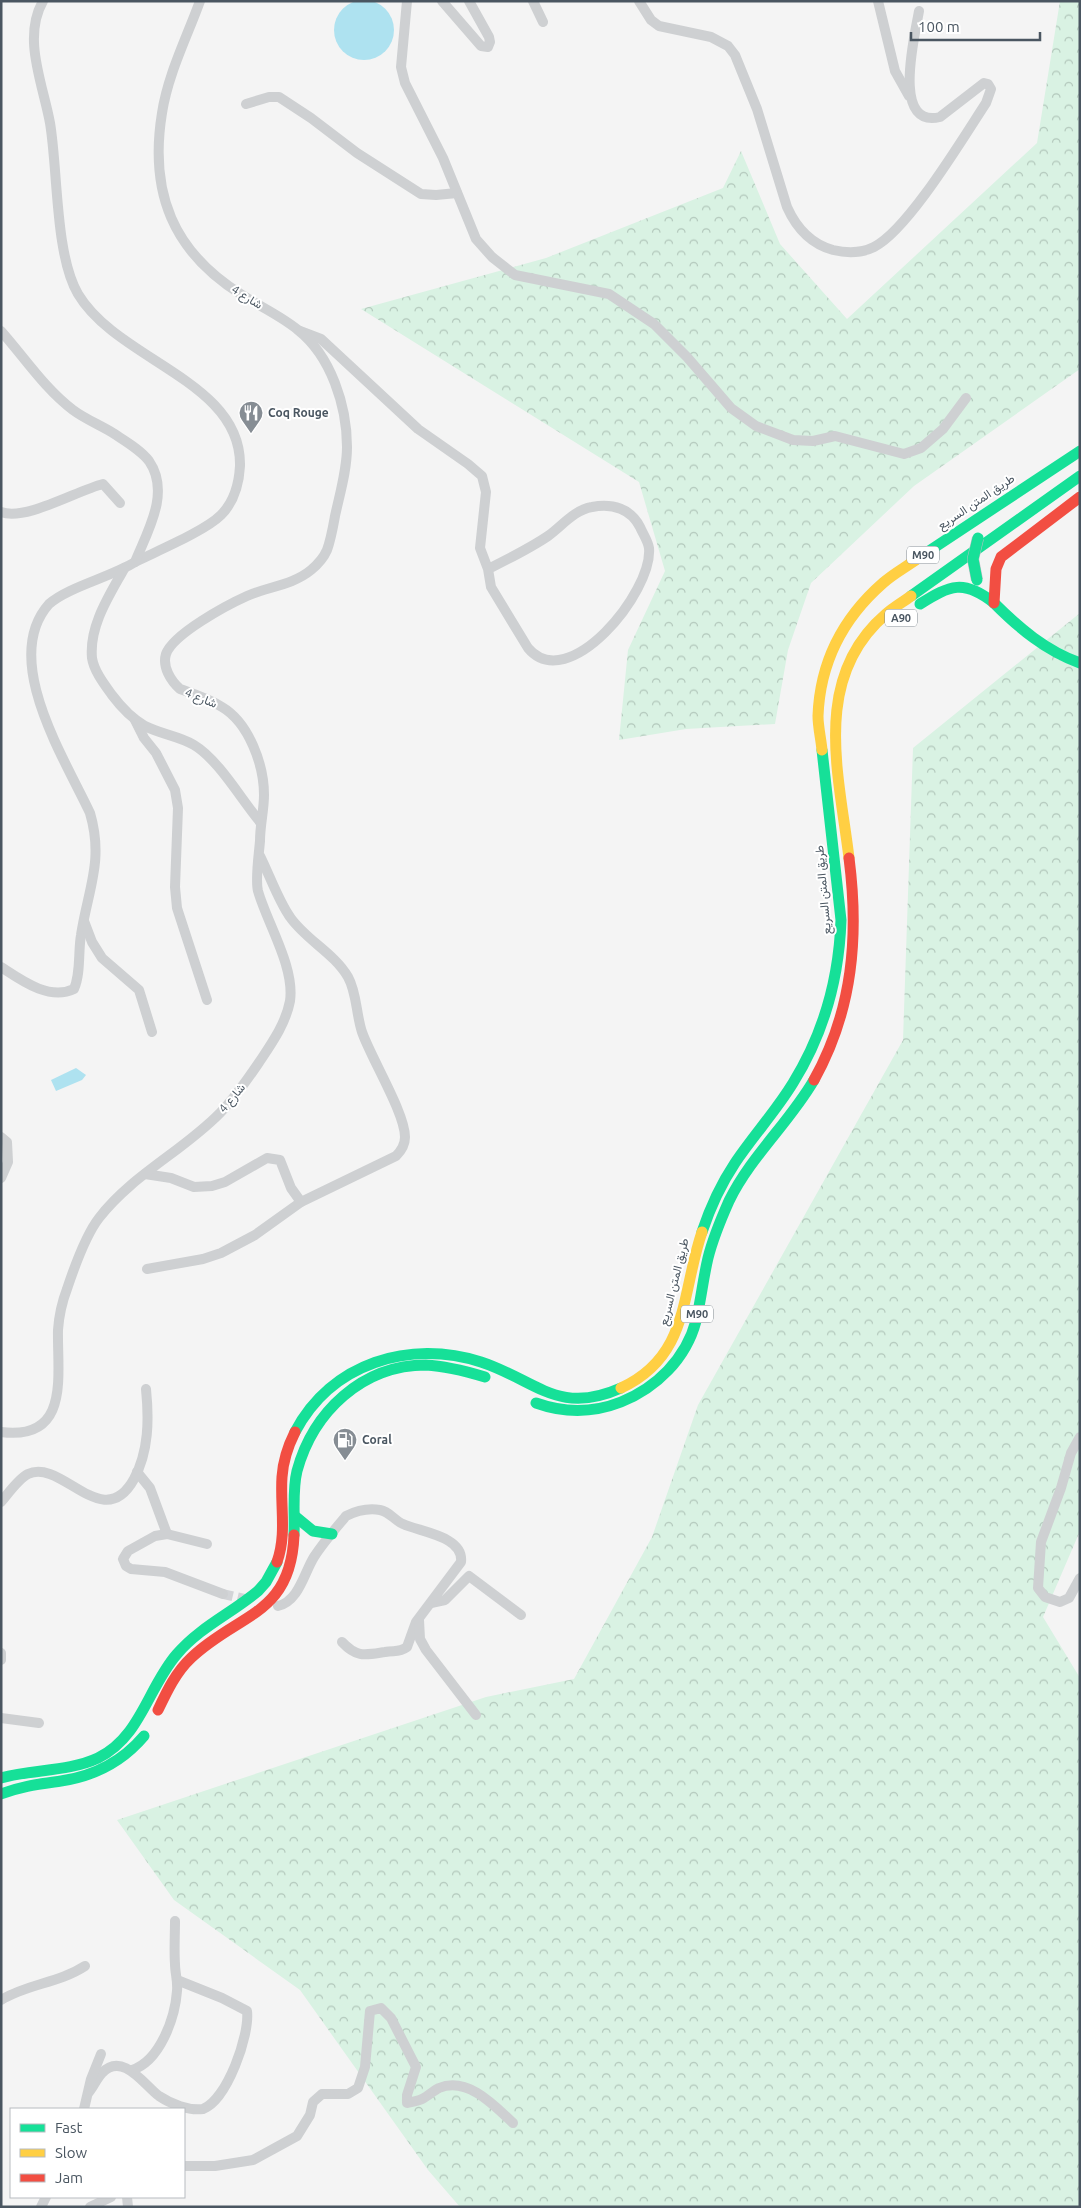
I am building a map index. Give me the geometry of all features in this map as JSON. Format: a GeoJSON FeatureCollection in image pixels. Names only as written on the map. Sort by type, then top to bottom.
{"type":"FeatureCollection","features":[{"type":"Feature","properties":{"kind":"main road","name":"طريق المتن السريع"},"geometry":{"type":"LineString","coordinates":[[1,1778],[27,1771],[84,1764],[110,1752],[126,1738],[137,1724],[159,1678],[174,1657],[205,1628],[252,1598],[271,1574],[280,1554],[282,1536],[282,1474],[291,1444],[304,1418],[331,1386],[374,1362],[391,1356],[412,1352],[446,1352],[476,1359],[544,1394],[583,1398],[604,1394],[624,1386],[651,1369],[664,1355],[680,1323],[700,1233],[714,1200],[739,1155],[778,1106],[799,1073],[817,1040],[832,995],[839,954],[841,920],[818,716],[824,669],[830,653],[852,615],[883,584],[1033,481],[1052,459],[1076,446]]}},
{"type":"Feature","properties":{"kind":"main road"},"geometry":{"type":"LineString","coordinates":[[982,592],[972,561],[974,546],[978,538],[998,520],[1080,464]]}},
{"type":"Feature","properties":{"kind":"main road","name":"M90"},"geometry":{"type":"LineString","coordinates":[[526,1399],[545,1407],[560,1410],[606,1408],[631,1399],[666,1372],[680,1354],[694,1326],[708,1258],[728,1204],[755,1158],[803,1096],[826,1056],[845,1003],[850,979],[855,931],[852,884],[837,770],[835,726],[837,703],[842,682],[857,649],[872,628],[886,614],[1080,476]]}},
{"type":"Feature","properties":{"kind":"main road"},"geometry":{"type":"LineString","coordinates":[[1080,497],[1001,557],[996,569],[994,603],[1022,630],[1070,660],[1080,663]]}},
{"type":"Feature","properties":{"kind":"main road","name":"A90"},"geometry":{"type":"LineString","coordinates":[[906,614],[947,587],[962,586],[982,592],[994,603]]}},
{"type":"Feature","properties":{"kind":"main road","name":"A90"},"geometry":{"type":"LineString","coordinates":[[837,703],[872,645],[891,627]]}},
{"type":"Feature","properties":{"kind":"main road"},"geometry":{"type":"LineString","coordinates":[[1,1794],[24,1785],[69,1780],[91,1775],[123,1757],[137,1744],[150,1726],[171,1684],[187,1662],[220,1636],[263,1610],[281,1586],[293,1557],[296,1481],[300,1460],[308,1439],[324,1414],[350,1389],[394,1369],[416,1365],[440,1366],[472,1371],[493,1381]]}},
{"type":"Feature","properties":{"kind":"main road"},"geometry":{"type":"LineString","coordinates":[[296,1517],[313,1531],[332,1534]]}},
{"type":"Feature","properties":{"kind":"street"},"geometry":{"type":"LineString","coordinates":[[1,967],[42,990],[71,990],[76,982],[84,921],[96,864],[95,831],[82,796],[36,709],[27,675],[26,656],[34,624],[50,603],[124,569],[221,515],[231,501],[238,481],[240,458],[238,441],[232,427],[207,397],[110,331],[91,312],[77,293],[68,269],[64,247],[52,134],[33,40],[38,10],[43,1]]}},
{"type":"Feature","properties":{"kind":"street","name":"شارع 4"},"geometry":{"type":"LineString","coordinates":[[1,1432],[28,1432],[39,1427],[50,1418],[55,1406],[58,1389],[59,1319],[67,1288],[90,1232],[122,1193],[220,1113],[246,1082],[276,1037],[286,1015],[291,989],[289,976],[258,889],[264,795],[262,778],[253,746],[240,724],[224,708],[175,685],[168,673],[165,658],[171,646],[191,629],[248,596],[299,578],[311,570],[326,551],[346,462],[346,430],[341,401],[318,352],[300,331],[281,317],[241,294],[206,269],[193,256],[180,238],[168,209],[162,188],[160,165],[159,135],[162,113],[166,93],[200,1]]}},
{"type":"Feature","properties":{"kind":"street"},"geometry":{"type":"LineString","coordinates":[[407,1],[401,60],[402,74],[443,158],[476,240],[492,257],[515,275],[610,294],[654,324],[687,357],[731,408],[763,429],[793,440],[814,441],[834,436],[904,454],[921,448],[943,429],[966,398]]}},
{"type":"Feature","properties":{"kind":"street"},"geometry":{"type":"LineString","coordinates":[[442,1],[481,46],[488,47],[489,37],[470,1]]}},
{"type":"Feature","properties":{"kind":"street"},"geometry":{"type":"LineString","coordinates":[[533,1],[543,22]]}},
{"type":"Feature","properties":{"kind":"street"},"geometry":{"type":"LineString","coordinates":[[639,1],[651,20],[659,26],[711,37],[728,46],[735,55],[757,109],[787,207],[796,225],[825,248],[837,251],[862,251],[874,247],[887,239],[921,199],[944,167],[986,103],[991,89],[988,84],[984,83],[949,111],[932,119],[922,116],[915,109],[910,96],[895,71],[878,1]]}},
{"type":"Feature","properties":{"kind":"street"},"geometry":{"type":"LineString","coordinates":[[910,96],[919,11]]}},
{"type":"Feature","properties":{"kind":"street"},"geometry":{"type":"LineString","coordinates":[[246,104],[279,97],[311,118],[357,153],[420,194],[457,193]]}},
{"type":"Feature","properties":{"kind":"street"},"geometry":{"type":"LineString","coordinates":[[1,331],[35,372],[72,410],[112,432],[149,461],[159,491],[158,501],[152,522],[135,562]]}},
{"type":"Feature","properties":{"kind":"street"},"geometry":{"type":"LineString","coordinates":[[300,331],[321,339],[418,429],[482,476],[486,492],[480,548],[488,568],[492,587],[528,648],[542,659],[560,661],[583,649],[619,620],[636,595],[643,579],[649,548],[636,520],[626,510],[607,506],[591,507],[574,514],[547,536],[527,548],[488,568]]}},
{"type":"Feature","properties":{"kind":"street"},"geometry":{"type":"LineString","coordinates":[[1,512],[17,514],[28,512],[103,484],[120,503]]}},
{"type":"Feature","properties":{"kind":"street"},"geometry":{"type":"LineString","coordinates":[[124,569],[102,609],[96,630],[92,658],[96,671],[105,685],[135,719],[175,790],[178,808],[175,887],[177,908],[207,1000]]}},
{"type":"Feature","properties":{"kind":"street"},"geometry":{"type":"LineString","coordinates":[[135,719],[146,726],[194,745],[207,756],[261,823]]}},
{"type":"Feature","properties":{"kind":"street"},"geometry":{"type":"LineString","coordinates":[[147,1269],[203,1259],[221,1253],[255,1235],[301,1202],[396,1156],[402,1150],[405,1136],[400,1118],[362,1031],[348,977],[289,917],[260,855]]}},
{"type":"Feature","properties":{"kind":"street"},"geometry":{"type":"LineString","coordinates":[[84,921],[92,942],[102,958],[139,990],[152,1032]]}},
{"type":"Feature","properties":{"kind":"street"},"geometry":{"type":"LineString","coordinates":[[1,1137],[7,1142],[9,1154],[1,1178]]}},
{"type":"Feature","properties":{"kind":"street"},"geometry":{"type":"LineString","coordinates":[[145,1174],[171,1178],[194,1187],[212,1186],[225,1182],[267,1158],[275,1157],[281,1162],[289,1183],[301,1202]]}},
{"type":"Feature","properties":{"kind":"street"},"geometry":{"type":"LineString","coordinates":[[1,1502],[27,1474],[40,1473],[82,1492],[112,1500],[124,1494],[144,1456],[147,1438],[146,1389]]}},
{"type":"Feature","properties":{"kind":"street"},"geometry":{"type":"LineString","coordinates":[[1080,1437],[1071,1453],[1061,1488],[1041,1542],[1038,1588],[1045,1597],[1060,1602],[1069,1598],[1080,1578]]}},
{"type":"Feature","properties":{"kind":"street"},"geometry":{"type":"LineString","coordinates":[[137,1472],[150,1488],[167,1534]]}},
{"type":"Feature","properties":{"kind":"street"},"geometry":{"type":"LineString","coordinates":[[278,1606],[294,1595],[312,1559],[346,1516],[359,1511],[374,1510],[388,1513],[402,1524],[426,1531],[455,1545],[461,1555],[461,1562],[419,1618],[407,1647],[397,1652],[361,1654],[352,1651],[342,1642]]}},
{"type":"Feature","properties":{"kind":"street"},"geometry":{"type":"LineString","coordinates":[[207,1544],[167,1534],[155,1536],[128,1551],[123,1559],[126,1566],[140,1571],[165,1572],[224,1594]]}},
{"type":"Feature","properties":{"kind":"street"},"geometry":{"type":"LineString","coordinates":[[431,1603],[445,1600],[469,1576],[521,1615]]}},
{"type":"Feature","properties":{"kind":"street"},"geometry":{"type":"LineString","coordinates":[[419,1618],[420,1639],[426,1650],[476,1714]]}},
{"type":"Feature","properties":{"kind":"street"},"geometry":{"type":"LineString","coordinates":[[1,1653],[1,1660]]}},
{"type":"Feature","properties":{"kind":"street"},"geometry":{"type":"LineString","coordinates":[[1,1718],[39,1723]]}},
{"type":"Feature","properties":{"kind":"street"},"geometry":{"type":"LineString","coordinates":[[132,2070],[142,2067],[157,2050],[168,2032],[175,2003],[177,1980],[175,1921]]}},
{"type":"Feature","properties":{"kind":"street"},"geometry":{"type":"LineString","coordinates":[[1,2000],[11,1994],[67,1976],[85,1966]]}},
{"type":"Feature","properties":{"kind":"street"},"geometry":{"type":"LineString","coordinates":[[89,2092],[103,2072],[108,2068],[119,2066],[132,2070],[161,2098],[192,2109],[208,2107],[224,2090],[238,2056],[247,2021],[247,2011],[222,1998],[177,1980]]}},
{"type":"Feature","properties":{"kind":"street"},"geometry":{"type":"LineString","coordinates":[[185,2166],[216,2166],[252,2160],[298,2136],[310,2115],[313,2102],[322,2094],[348,2094],[358,2088],[365,2067],[370,2011],[381,2008],[391,2018],[416,2067],[407,2095],[407,2103],[421,2100],[438,2088],[454,2084],[472,2090],[492,2104],[512,2123]]}},
{"type":"Feature","properties":{"kind":"street"},"geometry":{"type":"LineString","coordinates":[[84,2108],[101,2054]]}},
{"type":"Feature","properties":{"kind":"street"},"geometry":{"type":"LineString","coordinates":[[90,2207],[110,2198]]}},
{"type":"Feature","properties":{"kind":"green space"},"geometry":{"type":"Polygon","coordinates":[[[1060,1],[1080,1],[1080,369],[914,486],[811,583],[788,650],[775,724],[686,729],[619,740],[628,650],[665,571],[639,482],[361,309],[546,258],[723,188],[741,151],[780,244],[847,319],[1037,143],[1060,1]]]}},
{"type":"Feature","properties":{"kind":"green space"},"geometry":{"type":"Polygon","coordinates":[[[1080,613],[1080,1531],[1043,1617],[1080,1678],[1080,2207],[460,2207],[428,2170],[300,1990],[174,1900],[117,1820],[486,1697],[574,1679],[652,1537],[698,1405],[903,1040],[913,748],[1080,613]]]}},
{"type":"Feature","properties":{"kind":"water"},"geometry":{"type":"Polygon","coordinates":[[[358,0],[370,0],[381,5],[389,13],[394,24],[392,42],[381,55],[370,60],[358,60],[347,55],[339,47],[334,36],[334,24],[339,13],[347,5],[358,0]]]}},
{"type":"Feature","properties":{"kind":"water"},"geometry":{"type":"Polygon","coordinates":[[[76,1068],[86,1075],[82,1080],[56,1091],[51,1080],[76,1068]]]}},
{"type":"Feature","properties":{"kind":"tunnel"},"geometry":{"type":"LineString","coordinates":[[223,1594],[249,1600]]}},
{"type":"Feature","properties":{"kind":"traffic: fast"},"geometry":{"type":"LineString","coordinates":[[917,559],[1080,451]]}},
{"type":"Feature","properties":{"kind":"traffic: fast"},"geometry":{"type":"LineString","coordinates":[[911,596],[1080,476]]}},
{"type":"Feature","properties":{"kind":"traffic: fast"},"geometry":{"type":"LineString","coordinates":[[977,580],[973,559],[978,538]]}},
{"type":"Feature","properties":{"kind":"traffic: fast"},"geometry":{"type":"LineString","coordinates":[[920,604],[940,592],[957,587],[974,590],[994,603]]}},
{"type":"Feature","properties":{"kind":"traffic: fast"},"geometry":{"type":"LineString","coordinates":[[994,603],[1013,621],[1044,645],[1080,663]]}},
{"type":"Feature","properties":{"kind":"traffic: fast"},"geometry":{"type":"LineString","coordinates":[[702,1232],[716,1196],[730,1171],[793,1083],[804,1064],[828,1005],[837,963],[841,920],[822,750]]}},
{"type":"Feature","properties":{"kind":"traffic: fast"},"geometry":{"type":"LineString","coordinates":[[536,1403],[568,1410],[589,1410],[610,1406],[646,1389],[677,1360],[685,1348],[696,1321],[710,1251],[729,1201],[748,1169],[793,1111],[814,1080]]}},
{"type":"Feature","properties":{"kind":"traffic: fast"},"geometry":{"type":"LineString","coordinates":[[295,1432],[310,1408],[329,1389],[351,1373],[375,1362],[400,1356],[427,1354],[454,1356],[481,1362],[500,1369],[533,1386],[564,1397],[599,1396],[621,1388]]}},
{"type":"Feature","properties":{"kind":"traffic: fast"},"geometry":{"type":"LineString","coordinates":[[294,1535],[294,1495],[297,1471],[315,1430],[328,1412],[344,1396],[361,1383],[381,1373],[403,1367],[426,1365],[456,1369],[485,1377]]}},
{"type":"Feature","properties":{"kind":"traffic: fast"},"geometry":{"type":"LineString","coordinates":[[296,1517],[313,1531],[332,1534]]}},
{"type":"Feature","properties":{"kind":"traffic: fast"},"geometry":{"type":"LineString","coordinates":[[1,1778],[75,1766],[98,1758],[113,1749],[134,1725],[158,1681],[177,1654],[206,1628],[258,1591],[266,1582],[277,1562]]}},
{"type":"Feature","properties":{"kind":"traffic: fast"},"geometry":{"type":"LineString","coordinates":[[1,1794],[23,1787],[85,1776],[117,1760],[144,1736]]}},
{"type":"Feature","properties":{"kind":"traffic: slow"},"geometry":{"type":"LineString","coordinates":[[822,750],[818,720],[820,697],[823,678],[836,643],[845,626],[869,597],[887,580],[917,559]]}},
{"type":"Feature","properties":{"kind":"traffic: slow"},"geometry":{"type":"LineString","coordinates":[[849,858],[837,761],[836,728],[839,697],[847,667],[862,639],[886,614],[911,596]]}},
{"type":"Feature","properties":{"kind":"traffic: slow"},"geometry":{"type":"LineString","coordinates":[[621,1388],[643,1375],[660,1359],[671,1341],[680,1321],[702,1232]]}},
{"type":"Feature","properties":{"kind":"traffic: jam"},"geometry":{"type":"LineString","coordinates":[[994,603],[996,569],[1001,557],[1080,497]]}},
{"type":"Feature","properties":{"kind":"traffic: jam"},"geometry":{"type":"LineString","coordinates":[[814,1080],[827,1054],[837,1027],[845,1000],[850,972],[853,916],[849,858]]}},
{"type":"Feature","properties":{"kind":"traffic: jam"},"geometry":{"type":"LineString","coordinates":[[277,1562],[282,1541],[283,1471],[286,1454],[295,1432]]}},
{"type":"Feature","properties":{"kind":"traffic: jam"},"geometry":{"type":"LineString","coordinates":[[158,1710],[176,1676],[191,1658],[209,1643],[259,1610],[272,1598],[283,1582],[291,1562],[294,1535]]}},
{"type":"Feature","properties":{"kind":"place","name":"Coq Rouge"},"geometry":{"type":"Point","coordinates":[251,434]}},
{"type":"Feature","properties":{"kind":"place","name":"Coral"},"geometry":{"type":"Point","coordinates":[345,1461]}}]}
